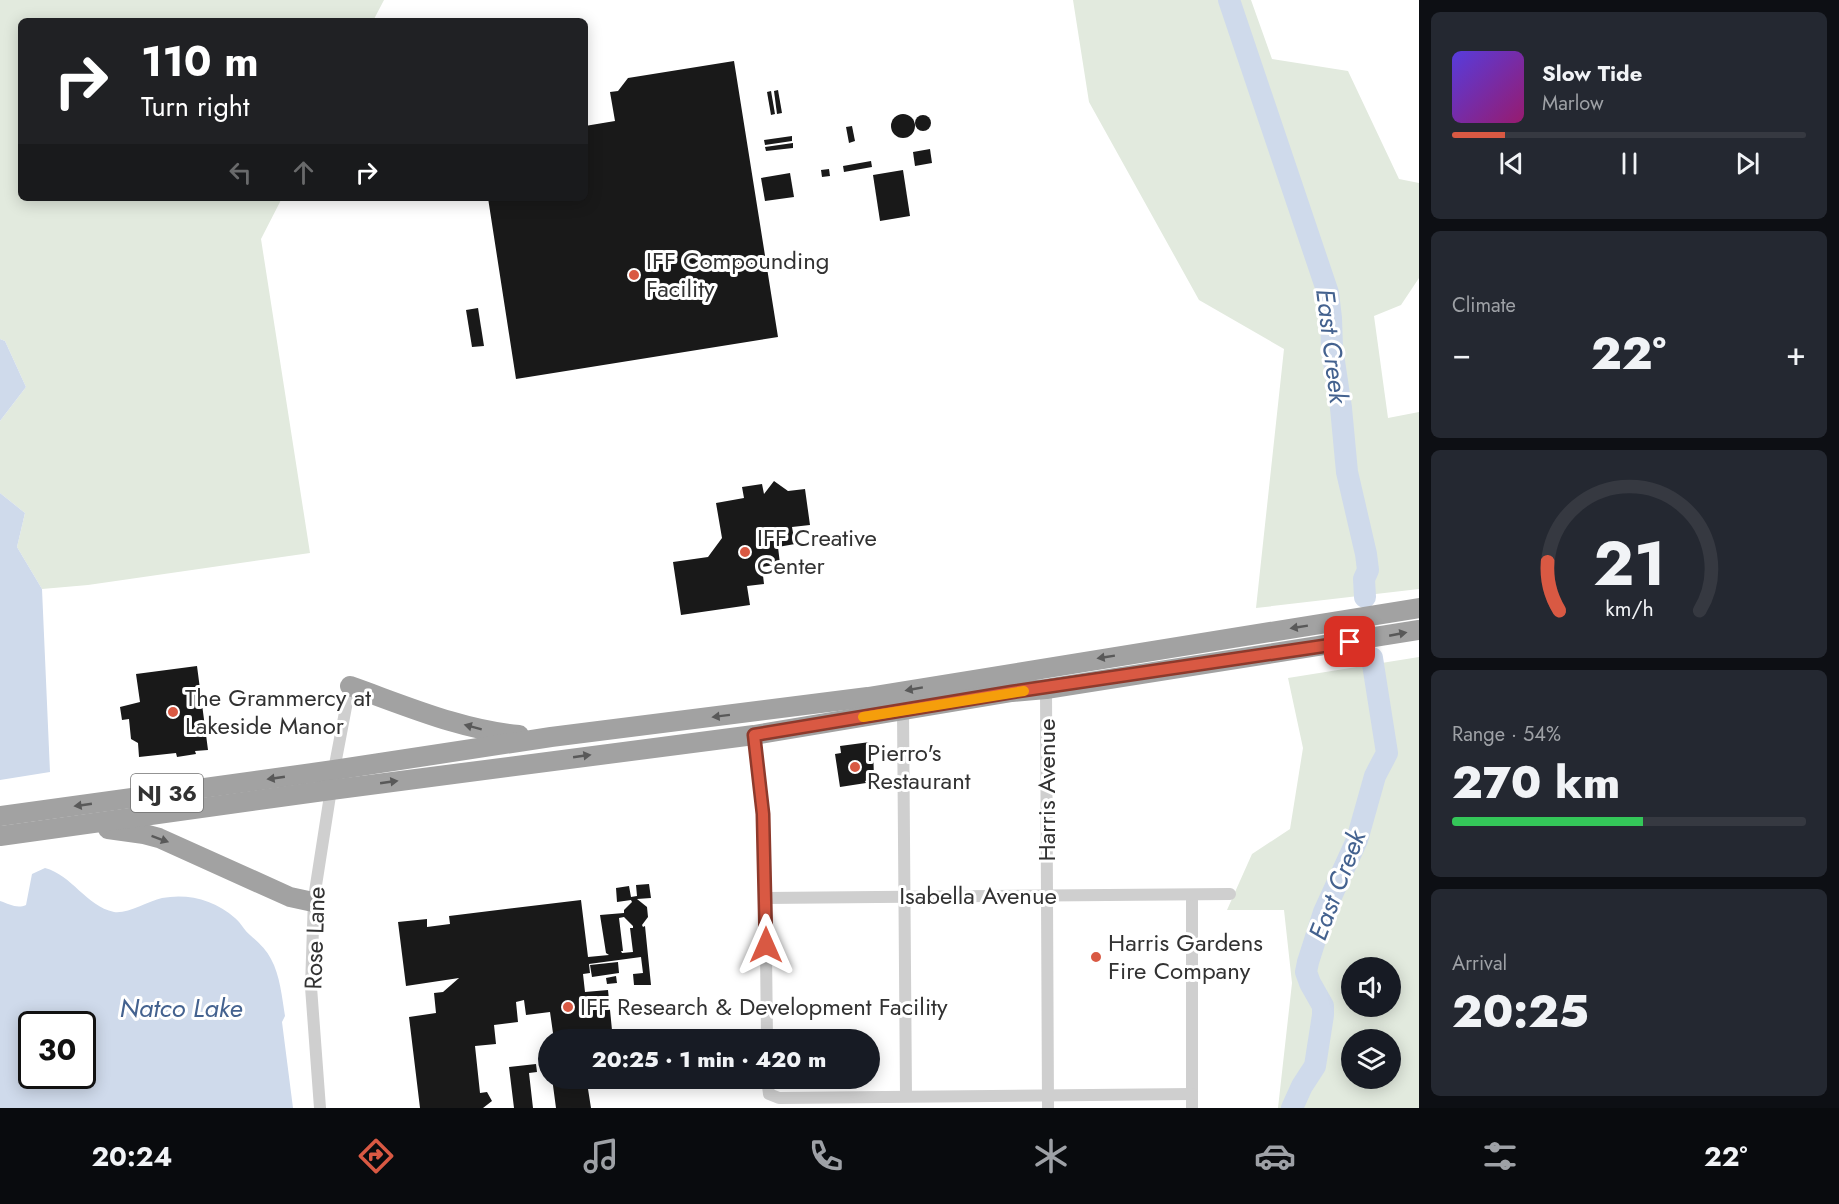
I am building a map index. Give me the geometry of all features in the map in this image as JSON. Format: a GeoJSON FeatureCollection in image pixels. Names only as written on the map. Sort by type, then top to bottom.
{"type":"FeatureCollection","features":[{"type":"Feature","properties":{"kind":"highway","name":"NJ 36"},"geometry":{"type":"LineString","coordinates":[[0,816],[334,770],[551,737],[868,697],[1419,608]]}},
{"type":"Feature","properties":{"kind":"highway","name":"NJ 36"},"geometry":{"type":"LineString","coordinates":[[0,837],[331,790],[754,735],[1012,692],[1419,630]]}},
{"type":"Feature","properties":{"kind":"highway"},"geometry":{"type":"LineString","coordinates":[[350,687],[458,723],[497,733],[551,737]]}},
{"type":"Feature","properties":{"kind":"highway"},"geometry":{"type":"LineString","coordinates":[[82,826],[159,838],[290,897],[313,902]]}},
{"type":"Feature","properties":{"kind":"street","name":"Rose Lane"},"geometry":{"type":"LineString","coordinates":[[320,1108],[311,987],[313,902],[350,687]]}},
{"type":"Feature","properties":{"kind":"street","name":"Harris Avenue"},"geometry":{"type":"LineString","coordinates":[[1046,688],[1048,1102]]}},
{"type":"Feature","properties":{"kind":"street"},"geometry":{"type":"LineString","coordinates":[[903,711],[906,1096]]}},
{"type":"Feature","properties":{"kind":"street"},"geometry":{"type":"LineString","coordinates":[[754,735],[763,814],[767,1029]]}},
{"type":"Feature","properties":{"kind":"street","name":"Isabella Avenue"},"geometry":{"type":"LineString","coordinates":[[765,898],[1230,894]]}},
{"type":"Feature","properties":{"kind":"street"},"geometry":{"type":"LineString","coordinates":[[1192,896],[1192,1108]]}},
{"type":"Feature","properties":{"kind":"street"},"geometry":{"type":"LineString","coordinates":[[768,1089],[769,1094],[779,1098],[906,1096],[1048,1102],[1192,1094]]}},
{"type":"Feature","properties":{"kind":"shaded area"},"geometry":{"type":"Polygon","coordinates":[[[0,0],[384,0],[375,18],[18,18],[18,201],[280,201],[261,239],[310,553],[88,585],[42,589],[17,547],[25,513],[0,493],[0,421],[26,387],[5,341],[0,339],[0,0]]]}},
{"type":"Feature","properties":{"kind":"shaded area"},"geometry":{"type":"Polygon","coordinates":[[[1073,0],[1251,0],[1272,59],[1348,71],[1399,179],[1419,183],[1419,278],[1401,305],[1374,316],[1388,418],[1419,412],[1419,589],[1256,608],[1284,349],[1199,300],[1089,102],[1073,0]]]}},
{"type":"Feature","properties":{"kind":"shaded area"},"geometry":{"type":"Polygon","coordinates":[[[1419,657],[1419,1108],[1278,1108],[1292,983],[1284,910],[1227,910],[1252,854],[1290,829],[1303,748],[1288,678],[1419,657]]]}},
{"type":"Feature","properties":{"kind":"water"},"geometry":{"type":"Polygon","coordinates":[[[0,339],[5,341],[26,387],[0,421],[0,339]]]}},
{"type":"Feature","properties":{"kind":"water"},"geometry":{"type":"Polygon","coordinates":[[[0,493],[25,513],[17,547],[42,589],[50,772],[0,780],[0,493]]]}},
{"type":"Feature","properties":{"kind":"water","name":"Natco Lake"},"geometry":{"type":"Polygon","coordinates":[[[45,868],[63,877],[95,904],[114,912],[125,911],[162,898],[182,896],[210,902],[235,918],[267,952],[277,972],[285,1016],[282,1022],[293,1108],[0,1108],[0,901],[16,906],[26,905],[32,874],[45,868]]]}},
{"type":"Feature","properties":{"kind":"building","name":"IFF Compounding Facility"},"geometry":{"type":"Polygon","coordinates":[[[734,61],[778,337],[516,379],[488,201],[588,201],[588,126],[615,121],[610,92],[618,91],[628,78],[734,61]]]}},
{"type":"Feature","properties":{"kind":"building"},"geometry":{"type":"Polygon","coordinates":[[[778,90],[782,113],[777,114],[774,91],[778,90]]]}},
{"type":"Feature","properties":{"kind":"building"},"geometry":{"type":"Polygon","coordinates":[[[771,91],[775,114],[771,115],[767,92],[771,91]]]}},
{"type":"Feature","properties":{"kind":"building"},"geometry":{"type":"Polygon","coordinates":[[[903,114],[908,115],[914,121],[914,131],[908,137],[903,138],[898,137],[892,131],[891,126],[892,121],[898,115],[903,114]]]}},
{"type":"Feature","properties":{"kind":"building"},"geometry":{"type":"Polygon","coordinates":[[[923,115],[929,117],[931,123],[929,129],[923,131],[917,129],[915,123],[917,117],[923,115]]]}},
{"type":"Feature","properties":{"kind":"building"},"geometry":{"type":"Polygon","coordinates":[[[852,126],[855,141],[849,143],[846,127],[852,126]]]}},
{"type":"Feature","properties":{"kind":"building"},"geometry":{"type":"Polygon","coordinates":[[[792,136],[792,141],[765,145],[764,140],[792,136]]]}},
{"type":"Feature","properties":{"kind":"building"},"geometry":{"type":"Polygon","coordinates":[[[793,143],[793,148],[766,151],[765,147],[793,143]]]}},
{"type":"Feature","properties":{"kind":"building"},"geometry":{"type":"Polygon","coordinates":[[[930,149],[932,163],[915,166],[913,152],[930,149]]]}},
{"type":"Feature","properties":{"kind":"building"},"geometry":{"type":"Polygon","coordinates":[[[871,161],[872,167],[844,172],[843,166],[871,161]]]}},
{"type":"Feature","properties":{"kind":"building"},"geometry":{"type":"Polygon","coordinates":[[[829,169],[830,176],[822,177],[821,170],[829,169]]]}},
{"type":"Feature","properties":{"kind":"building"},"geometry":{"type":"Polygon","coordinates":[[[903,170],[910,216],[880,221],[873,175],[903,170]]]}},
{"type":"Feature","properties":{"kind":"building"},"geometry":{"type":"Polygon","coordinates":[[[790,173],[794,197],[765,201],[761,178],[790,173]]]}},
{"type":"Feature","properties":{"kind":"building"},"geometry":{"type":"Polygon","coordinates":[[[478,308],[484,346],[472,347],[466,310],[478,308]]]}},
{"type":"Feature","properties":{"kind":"building","name":"IFF Creative Center"},"geometry":{"type":"Polygon","coordinates":[[[774,481],[788,491],[805,489],[810,525],[792,527],[795,544],[778,547],[780,564],[762,567],[764,584],[747,586],[750,605],[681,615],[673,562],[708,557],[722,538],[716,503],[744,498],[742,487],[762,484],[764,494],[774,481]]]}},
{"type":"Feature","properties":{"kind":"building"},"geometry":{"type":"Polygon","coordinates":[[[197,666],[208,750],[195,751],[196,754],[177,757],[176,753],[139,757],[138,743],[131,739],[129,719],[122,720],[120,707],[140,702],[136,674],[197,666]]]}},
{"type":"Feature","properties":{"kind":"building","name":"Pierro's Restaurant"},"geometry":{"type":"Polygon","coordinates":[[[870,742],[873,745],[874,779],[865,781],[866,783],[840,787],[835,754],[841,753],[840,746],[870,742]]]}},
{"type":"Feature","properties":{"kind":"building","name":"IFF Research & Development Facility"},"geometry":{"type":"Polygon","coordinates":[[[649,884],[651,898],[637,899],[647,907],[648,917],[642,925],[645,926],[651,985],[634,985],[633,974],[643,973],[641,957],[589,964],[590,973],[583,974],[585,992],[608,990],[612,1029],[552,1029],[550,1012],[526,1015],[524,1000],[516,1002],[518,1022],[494,1025],[496,1044],[475,1046],[480,1093],[487,1092],[492,1101],[483,1108],[420,1108],[409,1017],[436,1013],[434,993],[443,992],[459,978],[406,986],[398,922],[427,919],[427,927],[450,924],[449,916],[581,900],[588,957],[609,955],[606,953],[600,915],[624,913],[632,902],[631,900],[617,902],[616,888],[629,886],[631,897],[637,896],[636,885],[649,884]],[[624,917],[619,918],[622,953],[633,952],[630,928],[633,928],[624,917]]]}},
{"type":"Feature","properties":{"kind":"building"},"geometry":{"type":"Polygon","coordinates":[[[618,962],[619,973],[592,977],[590,965],[618,962]]]}},
{"type":"Feature","properties":{"kind":"building"},"geometry":{"type":"Polygon","coordinates":[[[616,976],[617,983],[607,984],[606,978],[616,976]]]}},
{"type":"Feature","properties":{"kind":"building"},"geometry":{"type":"Polygon","coordinates":[[[536,1064],[537,1072],[529,1073],[533,1108],[514,1108],[509,1067],[536,1064]]]}},
{"type":"Feature","properties":{"kind":"building"},"geometry":{"type":"Polygon","coordinates":[[[553,1089],[588,1089],[591,1108],[556,1108],[553,1089]]]}},
{"type":"Feature","properties":{"kind":"waterway","name":"East Creek"},"geometry":{"type":"LineString","coordinates":[[1229,0],[1328,293],[1332,348],[1347,472],[1368,570],[1364,579],[1365,597]]}},
{"type":"Feature","properties":{"kind":"waterway","name":"East Creek"},"geometry":{"type":"LineString","coordinates":[[1292,1108],[1315,1066],[1323,1015],[1323,1006],[1306,972],[1308,962],[1324,912],[1357,840],[1375,776],[1387,753],[1372,658]]}},
{"type":"Feature","properties":{"kind":"slow traffic"},"geometry":{"type":"LineString","coordinates":[[863,717],[1024,691]]}},
{"type":"Feature","properties":{"kind":"place","name":"IFF Compounding Facility"},"geometry":{"type":"Point","coordinates":[634,275]}},
{"type":"Feature","properties":{"kind":"place","name":"IFF Creative Center"},"geometry":{"type":"Point","coordinates":[745,552]}},
{"type":"Feature","properties":{"kind":"place","name":"The Grammercy at Lakeside Manor"},"geometry":{"type":"Point","coordinates":[173,712]}},
{"type":"Feature","properties":{"kind":"place","name":"Pierro's Restaurant"},"geometry":{"type":"Point","coordinates":[855,767]}},
{"type":"Feature","properties":{"kind":"place","name":"Harris Gardens Fire Company"},"geometry":{"type":"Point","coordinates":[1096,957]}},
{"type":"Feature","properties":{"kind":"place","name":"IFF Research & Development Facility"},"geometry":{"type":"Point","coordinates":[568,1007]}},
{"type":"Feature","properties":{"kind":"route"},"geometry":{"type":"LineString","coordinates":[[766,945],[763,814],[754,735],[1012,692],[1350,642]]}}]}
